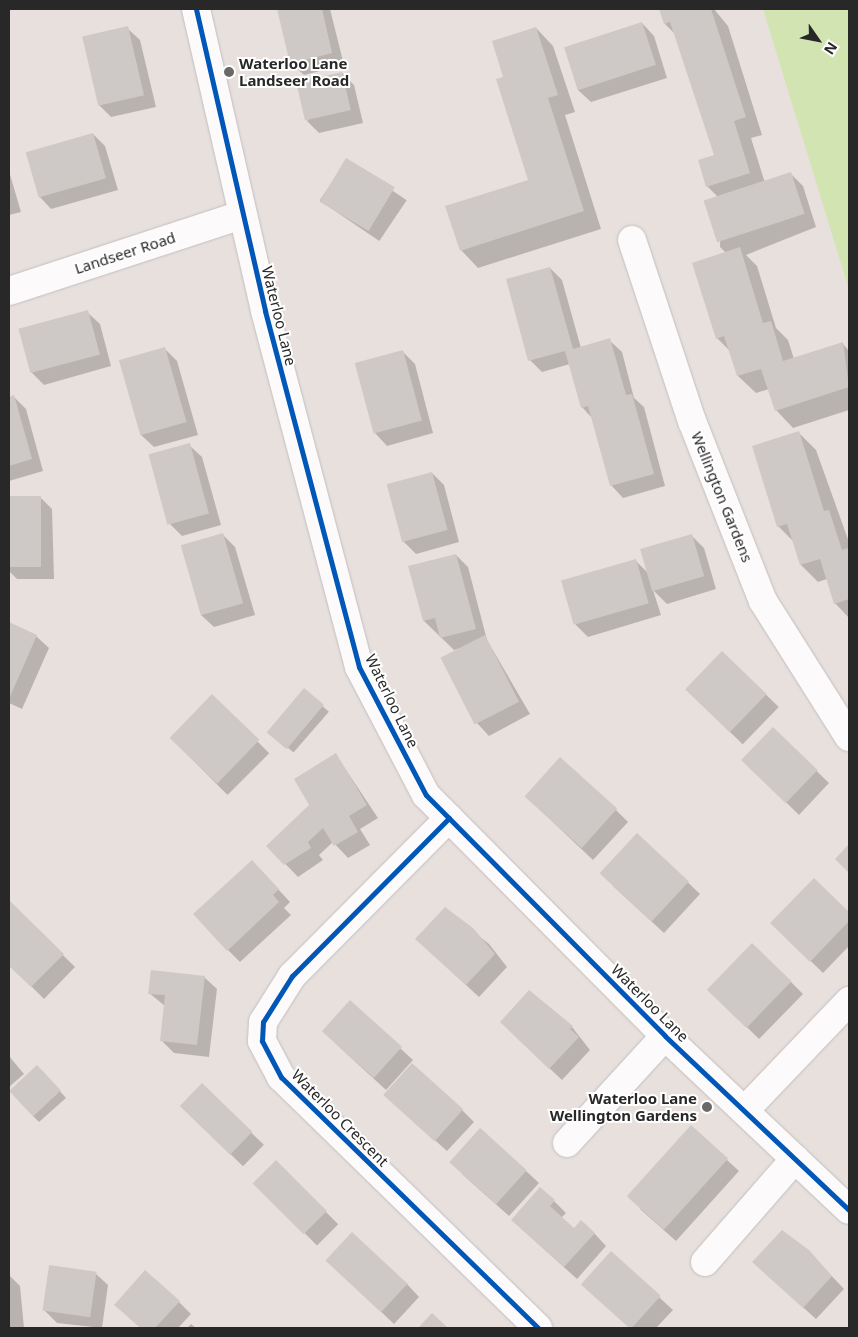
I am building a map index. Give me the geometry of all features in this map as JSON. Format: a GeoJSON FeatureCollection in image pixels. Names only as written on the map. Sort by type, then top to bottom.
{"type":"FeatureCollection","features":[{"type":"Feature","properties":{"kind":"street","name":"Waterloo Lane"},"geometry":{"type":"LineString","coordinates":[[196,9],[241,215],[312,501],[359,667],[426,795],[664,1036],[745,1110],[849,1210]]}},
{"type":"Feature","properties":{"kind":"street","name":"Landseer Road"},"geometry":{"type":"LineString","coordinates":[[9,291],[241,215]]}},
{"type":"Feature","properties":{"kind":"street","name":"Wellington Gardens"},"geometry":{"type":"LineString","coordinates":[[632,240],[692,422],[763,601],[849,737]]}},
{"type":"Feature","properties":{"kind":"street","name":"Waterloo Crescent"},"geometry":{"type":"LineString","coordinates":[[449,818],[292,976],[270,1006],[262,1041],[281,1077],[538,1328]]}},
{"type":"Feature","properties":{"kind":"street"},"geometry":{"type":"LineString","coordinates":[[745,1110],[849,1001]]}},
{"type":"Feature","properties":{"kind":"street"},"geometry":{"type":"LineString","coordinates":[[567,1143],[664,1036]]}},
{"type":"Feature","properties":{"kind":"street"},"geometry":{"type":"LineString","coordinates":[[705,1262],[796,1160]]}},
{"type":"Feature","properties":{"kind":"green space"},"geometry":{"type":"Polygon","coordinates":[[[763,9],[849,9],[849,290],[763,9]]]}},
{"type":"Feature","properties":{"kind":"building"},"geometry":{"type":"Polygon","coordinates":[[[277,9],[322,9],[332,53],[290,64],[277,9]]]}},
{"type":"Feature","properties":{"kind":"building"},"geometry":{"type":"Polygon","coordinates":[[[659,9],[711,9],[746,117],[734,121],[750,173],[706,187],[698,160],[714,155],[670,22],[664,24],[659,9]]]}},
{"type":"Feature","properties":{"kind":"building"},"geometry":{"type":"Polygon","coordinates":[[[642,22],[656,65],[578,90],[564,47],[642,22]]]}},
{"type":"Feature","properties":{"kind":"building"},"geometry":{"type":"Polygon","coordinates":[[[128,26],[144,95],[98,106],[82,37],[128,26]]]}},
{"type":"Feature","properties":{"kind":"building"},"geometry":{"type":"Polygon","coordinates":[[[536,27],[558,95],[548,98],[584,211],[460,251],[445,206],[528,180],[496,79],[503,77],[492,41],[536,27]]]}},
{"type":"Feature","properties":{"kind":"building"},"geometry":{"type":"Polygon","coordinates":[[[342,72],[351,110],[305,121],[296,83],[342,72]]]}},
{"type":"Feature","properties":{"kind":"building"},"geometry":{"type":"Polygon","coordinates":[[[93,133],[106,178],[39,197],[26,152],[93,133]]]}},
{"type":"Feature","properties":{"kind":"building"},"geometry":{"type":"Polygon","coordinates":[[[346,158],[395,187],[369,231],[320,202],[346,158]]]}},
{"type":"Feature","properties":{"kind":"building"},"geometry":{"type":"Polygon","coordinates":[[[791,172],[805,214],[717,242],[704,200],[791,172]]]}},
{"type":"Feature","properties":{"kind":"building"},"geometry":{"type":"Polygon","coordinates":[[[740,247],[763,323],[771,321],[783,361],[843,342],[849,387],[775,411],[761,369],[737,376],[724,336],[716,339],[692,263],[740,247]]]}},
{"type":"Feature","properties":{"kind":"building"},"geometry":{"type":"Polygon","coordinates":[[[550,267],[573,349],[610,338],[626,395],[632,394],[654,474],[610,486],[588,406],[581,408],[565,351],[528,361],[506,279],[550,267]]]}},
{"type":"Feature","properties":{"kind":"building"},"geometry":{"type":"Polygon","coordinates":[[[88,310],[100,354],[30,373],[18,329],[88,310]]]}},
{"type":"Feature","properties":{"kind":"building"},"geometry":{"type":"Polygon","coordinates":[[[165,347],[186,422],[140,435],[119,360],[165,347]]]}},
{"type":"Feature","properties":{"kind":"building"},"geometry":{"type":"Polygon","coordinates":[[[403,350],[422,421],[374,433],[355,363],[403,350]]]}},
{"type":"Feature","properties":{"kind":"building"},"geometry":{"type":"Polygon","coordinates":[[[14,395],[32,459],[9,466],[9,397],[14,395]]]}},
{"type":"Feature","properties":{"kind":"building"},"geometry":{"type":"Polygon","coordinates":[[[799,431],[824,511],[829,510],[842,550],[849,548],[849,599],[834,604],[820,559],[800,565],[787,524],[777,527],[752,446],[799,431]]]}},
{"type":"Feature","properties":{"kind":"building"},"geometry":{"type":"Polygon","coordinates":[[[190,443],[209,514],[167,525],[148,454],[190,443]]]}},
{"type":"Feature","properties":{"kind":"building"},"geometry":{"type":"Polygon","coordinates":[[[432,472],[448,530],[402,542],[387,484],[432,472]]]}},
{"type":"Feature","properties":{"kind":"building"},"geometry":{"type":"Polygon","coordinates":[[[9,496],[41,496],[41,567],[9,567],[9,496]]]}},
{"type":"Feature","properties":{"kind":"building"},"geometry":{"type":"Polygon","coordinates":[[[223,533],[243,603],[201,615],[181,545],[223,533]]]}},
{"type":"Feature","properties":{"kind":"building"},"geometry":{"type":"Polygon","coordinates":[[[692,534],[704,576],[652,591],[640,549],[692,534]]]}},
{"type":"Feature","properties":{"kind":"building"},"geometry":{"type":"Polygon","coordinates":[[[456,554],[476,629],[440,638],[435,618],[423,621],[408,566],[456,554]]]}},
{"type":"Feature","properties":{"kind":"building"},"geometry":{"type":"Polygon","coordinates":[[[636,559],[649,603],[574,625],[561,580],[636,559]]]}},
{"type":"Feature","properties":{"kind":"building"},"geometry":{"type":"Polygon","coordinates":[[[9,622],[37,635],[9,699],[9,622]]]}},
{"type":"Feature","properties":{"kind":"building"},"geometry":{"type":"Polygon","coordinates":[[[485,635],[519,702],[474,725],[440,658],[485,635]]]}},
{"type":"Feature","properties":{"kind":"building"},"geometry":{"type":"Polygon","coordinates":[[[722,651],[767,694],[730,732],[685,689],[722,651]]]}},
{"type":"Feature","properties":{"kind":"building"},"geometry":{"type":"Polygon","coordinates":[[[304,688],[324,705],[287,749],[267,732],[304,688]]]}},
{"type":"Feature","properties":{"kind":"building"},"geometry":{"type":"Polygon","coordinates":[[[212,694],[259,740],[217,784],[170,738],[212,694]]]}},
{"type":"Feature","properties":{"kind":"building"},"geometry":{"type":"Polygon","coordinates":[[[773,727],[818,770],[786,803],[741,760],[773,727]]]}},
{"type":"Feature","properties":{"kind":"building"},"geometry":{"type":"Polygon","coordinates":[[[336,753],[367,805],[349,816],[358,832],[334,846],[323,828],[308,842],[311,848],[284,865],[266,846],[309,805],[294,779],[336,753]]]}},
{"type":"Feature","properties":{"kind":"building"},"geometry":{"type":"Polygon","coordinates":[[[560,757],[617,809],[582,848],[525,796],[560,757]]]}},
{"type":"Feature","properties":{"kind":"building"},"geometry":{"type":"Polygon","coordinates":[[[637,833],[689,881],[651,922],[599,873],[637,833]]]}},
{"type":"Feature","properties":{"kind":"building"},"geometry":{"type":"Polygon","coordinates":[[[849,844],[849,873],[835,859],[849,844]]]}},
{"type":"Feature","properties":{"kind":"building"},"geometry":{"type":"Polygon","coordinates":[[[252,860],[279,889],[273,895],[279,902],[227,951],[193,914],[252,860]]]}},
{"type":"Feature","properties":{"kind":"building"},"geometry":{"type":"Polygon","coordinates":[[[814,878],[849,912],[849,921],[810,962],[770,923],[814,878]]]}},
{"type":"Feature","properties":{"kind":"building"},"geometry":{"type":"Polygon","coordinates":[[[9,900],[64,954],[31,987],[9,966],[9,900]]]}},
{"type":"Feature","properties":{"kind":"building"},"geometry":{"type":"Polygon","coordinates":[[[445,907],[473,928],[495,954],[466,985],[415,939],[445,907]]]}},
{"type":"Feature","properties":{"kind":"building"},"geometry":{"type":"Polygon","coordinates":[[[752,943],[792,981],[746,1028],[707,990],[752,943]]]}},
{"type":"Feature","properties":{"kind":"building"},"geometry":{"type":"Polygon","coordinates":[[[151,970],[205,976],[197,1045],[160,1041],[165,995],[148,994],[151,970]]]}},
{"type":"Feature","properties":{"kind":"building"},"geometry":{"type":"Polygon","coordinates":[[[529,990],[573,1026],[570,1029],[579,1037],[549,1069],[500,1022],[529,990]]]}},
{"type":"Feature","properties":{"kind":"building"},"geometry":{"type":"Polygon","coordinates":[[[350,1000],[402,1047],[374,1078],[322,1031],[350,1000]]]}},
{"type":"Feature","properties":{"kind":"building"},"geometry":{"type":"Polygon","coordinates":[[[412,1063],[463,1109],[435,1141],[383,1095],[412,1063]]]}},
{"type":"Feature","properties":{"kind":"building"},"geometry":{"type":"Polygon","coordinates":[[[37,1065],[61,1091],[33,1117],[9,1091],[37,1065]]]}},
{"type":"Feature","properties":{"kind":"building"},"geometry":{"type":"Polygon","coordinates":[[[202,1083],[252,1132],[230,1155],[180,1106],[202,1083]]]}},
{"type":"Feature","properties":{"kind":"building"},"geometry":{"type":"Polygon","coordinates":[[[691,1125],[728,1158],[664,1230],[627,1196],[691,1125]]]}},
{"type":"Feature","properties":{"kind":"building"},"geometry":{"type":"Polygon","coordinates":[[[480,1128],[527,1170],[496,1204],[449,1162],[480,1128]]]}},
{"type":"Feature","properties":{"kind":"building"},"geometry":{"type":"Polygon","coordinates":[[[276,1160],[327,1211],[304,1234],[253,1183],[276,1160]]]}},
{"type":"Feature","properties":{"kind":"building"},"geometry":{"type":"Polygon","coordinates":[[[540,1187],[555,1200],[550,1206],[574,1228],[581,1220],[595,1233],[564,1267],[511,1220],[540,1187]]]}},
{"type":"Feature","properties":{"kind":"building"},"geometry":{"type":"Polygon","coordinates":[[[782,1230],[809,1250],[832,1276],[803,1308],[752,1262],[782,1230]]]}},
{"type":"Feature","properties":{"kind":"building"},"geometry":{"type":"Polygon","coordinates":[[[352,1232],[408,1284],[381,1312],[325,1261],[352,1232]]]}},
{"type":"Feature","properties":{"kind":"building"},"geometry":{"type":"Polygon","coordinates":[[[611,1251],[661,1296],[632,1328],[629,1328],[581,1284],[611,1251]]]}},
{"type":"Feature","properties":{"kind":"building"},"geometry":{"type":"Polygon","coordinates":[[[49,1265],[97,1272],[90,1317],[43,1311],[49,1265]]]}},
{"type":"Feature","properties":{"kind":"building"},"geometry":{"type":"Polygon","coordinates":[[[145,1270],[180,1301],[155,1328],[141,1328],[114,1305],[145,1270]]]}},
{"type":"Feature","properties":{"kind":"building"},"geometry":{"type":"Polygon","coordinates":[[[432,1313],[448,1328],[418,1328],[432,1313]]]}},
{"type":"Feature","properties":{"kind":"cycle path"},"geometry":{"type":"LineString","coordinates":[[196,9],[265,311],[359,667],[426,795],[665,1036],[849,1210]]}},
{"type":"Feature","properties":{"kind":"cycle path"},"geometry":{"type":"LineString","coordinates":[[449,818],[292,976],[263,1022],[262,1041],[281,1077],[538,1328]]}},
{"type":"Feature","properties":{"kind":"place","name":"Waterloo Lane Landseer Road"},"geometry":{"type":"Point","coordinates":[229,72]}},
{"type":"Feature","properties":{"kind":"place","name":"Waterloo Lane Wellington Gardens"},"geometry":{"type":"Point","coordinates":[707,1107]}}]}
